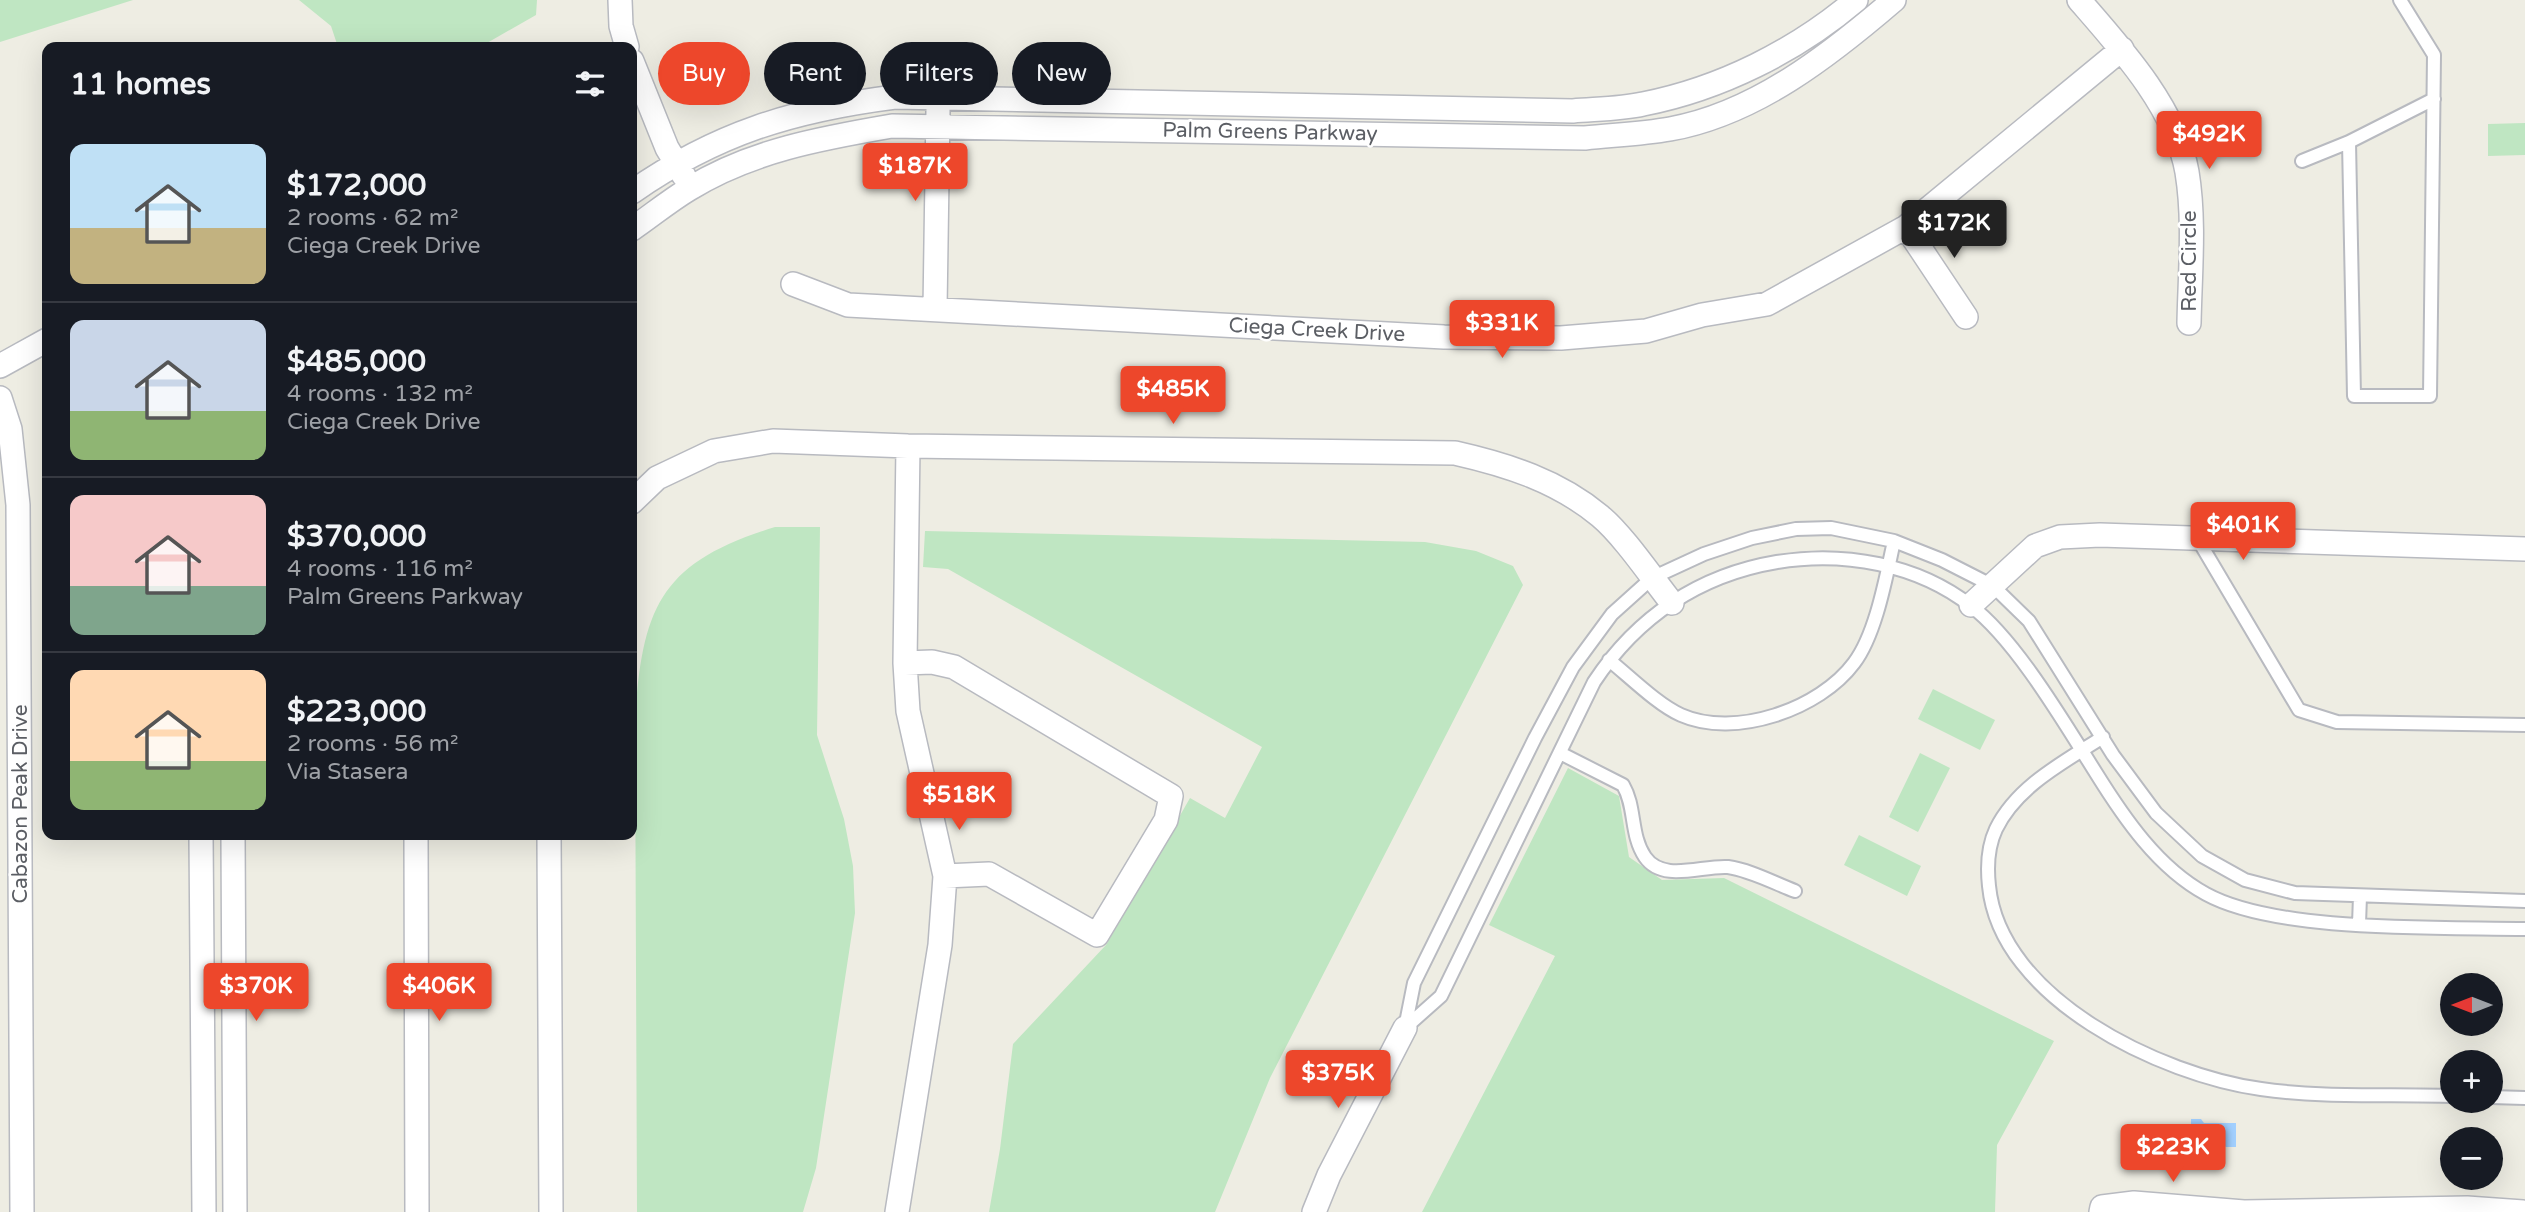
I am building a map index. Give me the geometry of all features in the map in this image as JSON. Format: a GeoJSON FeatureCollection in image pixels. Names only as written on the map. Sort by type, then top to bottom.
{"type":"FeatureCollection","features":[{"type":"Feature","properties":{"kind":"street"},"geometry":{"type":"LineString","coordinates":[[621,0],[621,26],[626,42]]}},
{"type":"Feature","properties":{"kind":"street","name":"Palm Greens Parkway"},"geometry":{"type":"LineString","coordinates":[[998,98],[1573,111],[1642,105],[1708,87],[1791,47],[1832,8],[1856,0]]}},
{"type":"Feature","properties":{"kind":"street","name":"Palm Greens Parkway"},"geometry":{"type":"LineString","coordinates":[[637,225],[690,188],[756,157],[824,137],[892,126],[1585,138],[1671,129],[1744,103],[1804,72],[1894,0]]}},
{"type":"Feature","properties":{"kind":"street","name":"Red Circle"},"geometry":{"type":"LineString","coordinates":[[2079,0],[2122,49],[2163,108],[2187,170],[2191,232],[2189,323]]}},
{"type":"Feature","properties":{"kind":"street"},"geometry":{"type":"LineString","coordinates":[[1832,8],[1852,36]]}},
{"type":"Feature","properties":{"kind":"street","name":"Ciega Creek Drive"},"geometry":{"type":"LineString","coordinates":[[793,284],[848,305],[1444,337],[1561,338],[1646,331],[1702,315],[1767,304],[1906,227],[2122,49]]}},
{"type":"Feature","properties":{"kind":"street"},"geometry":{"type":"LineString","coordinates":[[637,77],[690,188]]}},
{"type":"Feature","properties":{"kind":"street","name":"Palm Greens Parkway"},"geometry":{"type":"LineString","coordinates":[[637,189],[676,162],[754,126],[832,105],[880,98]]}},
{"type":"Feature","properties":{"kind":"street"},"geometry":{"type":"LineString","coordinates":[[934,309],[938,105]]}},
{"type":"Feature","properties":{"kind":"street"},"geometry":{"type":"LineString","coordinates":[[1906,227],[1966,317]]}},
{"type":"Feature","properties":{"kind":"street"},"geometry":{"type":"LineString","coordinates":[[0,366],[42,343]]}},
{"type":"Feature","properties":{"kind":"street","name":"Cabazon Peak Drive"},"geometry":{"type":"LineString","coordinates":[[0,398],[9,429],[18,505],[10,596],[22,1212]]}},
{"type":"Feature","properties":{"kind":"street"},"geometry":{"type":"LineString","coordinates":[[637,497],[657,478],[714,451],[773,441],[908,446],[1455,453],[1501,464],[1555,485],[1602,518],[1672,603]]}},
{"type":"Feature","properties":{"kind":"street"},"geometry":{"type":"LineString","coordinates":[[897,1212],[940,945],[945,876],[908,711],[905,663],[908,446]]}},
{"type":"Feature","properties":{"kind":"street"},"geometry":{"type":"LineString","coordinates":[[1971,605],[2035,546],[2060,537],[2197,538],[2525,549]]}},
{"type":"Feature","properties":{"kind":"street"},"geometry":{"type":"LineString","coordinates":[[905,663],[932,662],[954,667],[1171,796],[1166,820],[1097,935],[989,874],[945,876]]}},
{"type":"Feature","properties":{"kind":"street"},"geometry":{"type":"LineString","coordinates":[[201,840],[204,1212]]}},
{"type":"Feature","properties":{"kind":"street"},"geometry":{"type":"LineString","coordinates":[[233,840],[235,1212]]}},
{"type":"Feature","properties":{"kind":"street"},"geometry":{"type":"LineString","coordinates":[[416,840],[417,1212]]}},
{"type":"Feature","properties":{"kind":"street"},"geometry":{"type":"LineString","coordinates":[[549,840],[551,1212]]}},
{"type":"Feature","properties":{"kind":"street"},"geometry":{"type":"LineString","coordinates":[[1314,1212],[1329,1175],[1405,1028]]}},
{"type":"Feature","properties":{"kind":"street"},"geometry":{"type":"LineString","coordinates":[[2101,1210],[2134,1203],[2244,1212],[2523,1212]]}},
{"type":"Feature","properties":{"kind":"lane"},"geometry":{"type":"LineString","coordinates":[[2349,142],[2354,396],[2430,396],[2434,55],[2399,0]]}},
{"type":"Feature","properties":{"kind":"lane"},"geometry":{"type":"LineString","coordinates":[[2302,161],[2349,142],[2434,99]]}},
{"type":"Feature","properties":{"kind":"lane"},"geometry":{"type":"LineString","coordinates":[[1405,1028],[1414,983],[1573,667],[1612,614],[1652,578],[1704,554],[1752,538],[1796,529],[1831,528],[1894,541],[1942,559],[1993,586],[2029,621],[2103,737],[2156,813],[2202,856],[2245,880],[2295,893],[2525,901]]}},
{"type":"Feature","properties":{"kind":"lane"},"geometry":{"type":"LineString","coordinates":[[2197,538],[2299,710],[2337,722],[2525,725]]}},
{"type":"Feature","properties":{"kind":"lane"},"geometry":{"type":"LineString","coordinates":[[1609,660],[1678,714],[1713,724],[1737,724],[1766,718],[1811,699],[1835,683],[1855,662],[1867,639],[1894,541]]}},
{"type":"Feature","properties":{"kind":"lane"},"geometry":{"type":"LineString","coordinates":[[1405,1028],[1441,996],[1562,754],[1594,682],[1609,660],[1655,613],[1719,577],[1758,565],[1801,558],[1846,559],[1902,568],[1971,605],[2007,641],[2136,832],[2172,868],[2206,894],[2251,910],[2359,923],[2525,929]]}},
{"type":"Feature","properties":{"kind":"lane"},"geometry":{"type":"LineString","coordinates":[[2103,737],[2017,796],[1995,831],[1987,866],[1991,909],[2006,940],[2028,973],[2062,1004],[2114,1037],[2164,1062],[2220,1079],[2260,1089],[2440,1096]]}},
{"type":"Feature","properties":{"kind":"lane"},"geometry":{"type":"LineString","coordinates":[[1562,754],[1623,785],[1628,794],[1639,847],[1657,869],[1668,871],[1730,867],[1795,891]]}},
{"type":"Feature","properties":{"kind":"lane"},"geometry":{"type":"LineString","coordinates":[[2359,923],[2360,897]]}},
{"type":"Feature","properties":{"kind":"lane"},"geometry":{"type":"LineString","coordinates":[[2503,1097],[2525,1098]]}},
{"type":"Feature","properties":{"kind":"green space"},"geometry":{"type":"Polygon","coordinates":[[[0,0],[133,0],[0,42],[0,0]]]}},
{"type":"Feature","properties":{"kind":"green space"},"geometry":{"type":"Polygon","coordinates":[[[299,0],[537,0],[536,15],[489,42],[336,42],[331,26],[299,0]]]}},
{"type":"Feature","properties":{"kind":"green space"},"geometry":{"type":"Polygon","coordinates":[[[2525,123],[2525,155],[2488,156],[2488,124],[2525,123]]]}},
{"type":"Feature","properties":{"kind":"green space"},"geometry":{"type":"Polygon","coordinates":[[[775,527],[820,527],[817,735],[844,819],[853,866],[855,913],[816,1168],[803,1212],[637,1212],[635,840],[638,681],[652,618],[665,594],[682,573],[706,556],[775,527]]]}},
{"type":"Feature","properties":{"kind":"green space"},"geometry":{"type":"Polygon","coordinates":[[[925,531],[1425,542],[1476,551],[1513,566],[1523,585],[1270,1078],[1215,1212],[989,1212],[1013,1044],[1106,945],[1190,798],[1225,818],[1262,747],[948,569],[923,567],[925,531]]]}},
{"type":"Feature","properties":{"kind":"green space"},"geometry":{"type":"Polygon","coordinates":[[[1933,689],[1995,720],[1980,750],[1918,719],[1933,689]]]}},
{"type":"Feature","properties":{"kind":"green space"},"geometry":{"type":"Polygon","coordinates":[[[1920,753],[1950,768],[1918,832],[1889,817],[1920,753]]]}},
{"type":"Feature","properties":{"kind":"green space"},"geometry":{"type":"Polygon","coordinates":[[[1568,768],[1619,796],[1629,857],[1662,880],[1724,878],[2054,1041],[1997,1145],[1995,1212],[1422,1212],[1555,956],[1489,925],[1568,768]]]}},
{"type":"Feature","properties":{"kind":"green space"},"geometry":{"type":"Polygon","coordinates":[[[1859,835],[1921,866],[1907,896],[1844,865],[1859,835]]]}},
{"type":"Feature","properties":{"kind":"water"},"geometry":{"type":"Polygon","coordinates":[[[2191,1119],[2201,1119],[2204,1123],[2236,1123],[2236,1147],[2226,1147],[2221,1143],[2191,1143],[2191,1119]]]}}]}
